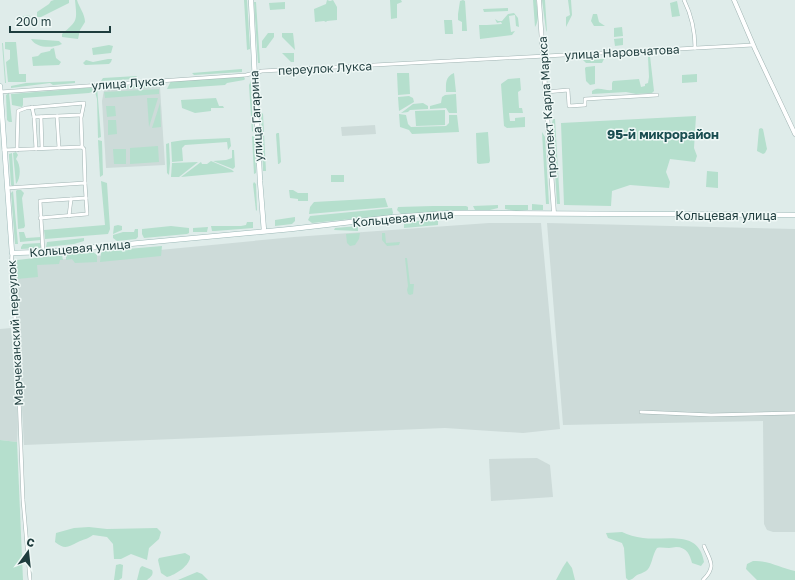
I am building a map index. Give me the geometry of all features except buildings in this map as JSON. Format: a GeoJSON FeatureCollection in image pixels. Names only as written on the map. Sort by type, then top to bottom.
{"type":"FeatureCollection","features":[{"type":"Feature","properties":{"kind":"main road","name":"улица Гагарина"},"geometry":{"type":"LineString","coordinates":[[251,0],[264,231]]}},
{"type":"Feature","properties":{"kind":"main road","name":"Марчеканский переулок"},"geometry":{"type":"LineString","coordinates":[[0,86],[12,253]]}},
{"type":"Feature","properties":{"kind":"main road","name":"Кольцевая улица"},"geometry":{"type":"LineString","coordinates":[[12,253],[43,252],[394,217],[451,213],[795,215]]}},
{"type":"Feature","properties":{"kind":"street","name":"проспект Карла Маркса"},"geometry":{"type":"LineString","coordinates":[[539,0],[554,213]]}},
{"type":"Feature","properties":{"kind":"street"},"geometry":{"type":"LineString","coordinates":[[684,0],[687,5],[694,30],[695,48]]}},
{"type":"Feature","properties":{"kind":"street"},"geometry":{"type":"LineString","coordinates":[[734,0],[795,134]]}},
{"type":"Feature","properties":{"kind":"street","name":"улица Наровчатова"},"geometry":{"type":"LineString","coordinates":[[395,64],[754,45]]}},
{"type":"Feature","properties":{"kind":"street","name":"переулок Лукса"},"geometry":{"type":"LineString","coordinates":[[254,73],[262,71],[395,64]]}},
{"type":"Feature","properties":{"kind":"street","name":"улица Лукса"},"geometry":{"type":"LineString","coordinates":[[0,92],[246,75],[254,73]]}},
{"type":"Feature","properties":{"kind":"street"},"geometry":{"type":"LineString","coordinates":[[546,92],[568,90],[569,106],[585,105],[585,99],[657,95]]}},
{"type":"Feature","properties":{"kind":"street"},"geometry":{"type":"LineString","coordinates":[[17,150],[18,111],[32,107],[84,103],[81,115],[87,214],[40,218]]}},
{"type":"Feature","properties":{"kind":"street"},"geometry":{"type":"LineString","coordinates":[[32,107],[36,149]]}},
{"type":"Feature","properties":{"kind":"street"},"geometry":{"type":"LineString","coordinates":[[34,117],[81,115]]}},
{"type":"Feature","properties":{"kind":"street"},"geometry":{"type":"LineString","coordinates":[[57,116],[59,148]]}},
{"type":"Feature","properties":{"kind":"street"},"geometry":{"type":"LineString","coordinates":[[41,117],[42,148]]}},
{"type":"Feature","properties":{"kind":"street"},"geometry":{"type":"LineString","coordinates":[[4,150],[82,147]]}},
{"type":"Feature","properties":{"kind":"street"},"geometry":{"type":"LineString","coordinates":[[7,188],[85,183]]}},
{"type":"Feature","properties":{"kind":"street"},"geometry":{"type":"LineString","coordinates":[[43,252],[40,201],[86,198]]}},
{"type":"Feature","properties":{"kind":"street"},"geometry":{"type":"LineString","coordinates":[[69,216],[71,199]]}},
{"type":"Feature","properties":{"kind":"street","name":"Марчеканский переулок"},"geometry":{"type":"LineString","coordinates":[[12,253],[11,269],[23,500],[30,580]]}},
{"type":"Feature","properties":{"kind":"street"},"geometry":{"type":"LineString","coordinates":[[641,412],[711,415],[795,413]]}},
{"type":"Feature","properties":{"kind":"street"},"geometry":{"type":"LineString","coordinates":[[703,580],[707,576],[712,565],[704,546]]}},
{"type":"Feature","properties":{"kind":"shaded area"},"geometry":{"type":"Polygon","coordinates":[[[160,87],[165,165],[106,168],[102,101],[104,90],[160,87]]]}},
{"type":"Feature","properties":{"kind":"shaded area"},"geometry":{"type":"Polygon","coordinates":[[[375,125],[376,134],[342,136],[341,127],[375,125]]]}},
{"type":"Feature","properties":{"kind":"shaded area"},"geometry":{"type":"Polygon","coordinates":[[[489,223],[541,223],[560,429],[523,433],[445,428],[24,445],[14,264],[294,237],[489,223]]]}},
{"type":"Feature","properties":{"kind":"shaded area"},"geometry":{"type":"Polygon","coordinates":[[[547,223],[795,229],[795,532],[773,532],[767,530],[764,524],[763,421],[563,425],[547,223]]]}},
{"type":"Feature","properties":{"kind":"shaded area"},"geometry":{"type":"Polygon","coordinates":[[[11,328],[18,423],[17,442],[0,440],[0,329],[11,328]]]}},
{"type":"Feature","properties":{"kind":"shaded area"},"geometry":{"type":"Polygon","coordinates":[[[537,458],[550,465],[553,497],[491,501],[489,459],[537,458]]]}},
{"type":"Feature","properties":{"kind":"green space"},"geometry":{"type":"Polygon","coordinates":[[[54,0],[69,0],[69,3],[41,17],[37,17],[37,12],[54,0]]]}},
{"type":"Feature","properties":{"kind":"green space"},"geometry":{"type":"Polygon","coordinates":[[[75,0],[77,0],[85,22],[80,30],[78,39],[62,37],[62,34],[74,23],[76,16],[75,0]]]}},
{"type":"Feature","properties":{"kind":"green space"},"geometry":{"type":"Polygon","coordinates":[[[244,0],[247,0],[250,49],[247,50],[244,0]]]}},
{"type":"Feature","properties":{"kind":"green space"},"geometry":{"type":"Polygon","coordinates":[[[327,0],[333,0],[337,7],[337,20],[315,22],[314,9],[326,4],[327,0]]]}},
{"type":"Feature","properties":{"kind":"green space"},"geometry":{"type":"Polygon","coordinates":[[[390,0],[401,0],[402,2],[397,4],[397,18],[391,19],[390,0]]]}},
{"type":"Feature","properties":{"kind":"green space"},"geometry":{"type":"Polygon","coordinates":[[[533,0],[536,0],[538,14],[537,24],[535,27],[533,0]]]}},
{"type":"Feature","properties":{"kind":"green space"},"geometry":{"type":"Polygon","coordinates":[[[542,0],[545,0],[547,32],[546,30],[542,0]]]}},
{"type":"Feature","properties":{"kind":"green space"},"geometry":{"type":"Polygon","coordinates":[[[568,0],[571,0],[572,15],[566,27],[566,17],[570,15],[568,0]]]}},
{"type":"Feature","properties":{"kind":"green space"},"geometry":{"type":"Polygon","coordinates":[[[460,1],[465,1],[467,31],[462,31],[462,22],[458,20],[460,1]]]}},
{"type":"Feature","properties":{"kind":"green space"},"geometry":{"type":"Polygon","coordinates":[[[677,1],[680,16],[672,17],[670,3],[677,1]]]}},
{"type":"Feature","properties":{"kind":"green space"},"geometry":{"type":"Polygon","coordinates":[[[254,2],[256,2],[260,63],[258,63],[254,2]]]}},
{"type":"Feature","properties":{"kind":"green space"},"geometry":{"type":"Polygon","coordinates":[[[285,2],[285,9],[270,10],[269,3],[285,2]]]}},
{"type":"Feature","properties":{"kind":"green space"},"geometry":{"type":"Polygon","coordinates":[[[508,8],[508,11],[484,12],[483,9],[508,8]]]}},
{"type":"Feature","properties":{"kind":"green space"},"geometry":{"type":"Polygon","coordinates":[[[514,13],[518,18],[519,27],[516,26],[515,15],[509,16],[511,32],[515,31],[512,35],[480,39],[479,25],[502,24],[501,22],[497,23],[495,19],[502,21],[508,14],[514,13]]]}},
{"type":"Feature","properties":{"kind":"green space"},"geometry":{"type":"Polygon","coordinates":[[[593,14],[597,14],[599,22],[605,26],[594,26],[591,21],[593,14]]]}},
{"type":"Feature","properties":{"kind":"green space"},"geometry":{"type":"Polygon","coordinates":[[[27,15],[30,16],[33,21],[25,24],[21,17],[27,15]]]}},
{"type":"Feature","properties":{"kind":"green space"},"geometry":{"type":"Polygon","coordinates":[[[444,20],[452,20],[453,34],[445,34],[444,20]]]}},
{"type":"Feature","properties":{"kind":"green space"},"geometry":{"type":"Polygon","coordinates":[[[622,27],[623,36],[614,37],[614,28],[622,27]]]}},
{"type":"Feature","properties":{"kind":"green space"},"geometry":{"type":"Polygon","coordinates":[[[268,33],[274,33],[274,37],[266,48],[262,48],[262,41],[268,33]]]}},
{"type":"Feature","properties":{"kind":"green space"},"geometry":{"type":"Polygon","coordinates":[[[282,33],[293,33],[295,50],[282,37],[282,33]]]}},
{"type":"Feature","properties":{"kind":"green space"},"geometry":{"type":"Polygon","coordinates":[[[623,38],[623,45],[615,46],[614,39],[623,38]]]}},
{"type":"Feature","properties":{"kind":"green space"},"geometry":{"type":"Polygon","coordinates":[[[31,39],[59,41],[62,44],[45,47],[37,45],[31,39]]]}},
{"type":"Feature","properties":{"kind":"green space"},"geometry":{"type":"Polygon","coordinates":[[[5,42],[16,42],[19,74],[26,74],[26,82],[8,82],[6,62],[10,59],[10,50],[5,49],[5,42]]]}},
{"type":"Feature","properties":{"kind":"green space"},"geometry":{"type":"Polygon","coordinates":[[[3,43],[6,83],[5,83],[3,43]]]}},
{"type":"Feature","properties":{"kind":"green space"},"geometry":{"type":"Polygon","coordinates":[[[109,45],[113,46],[111,53],[93,55],[92,48],[109,45]]]}},
{"type":"Feature","properties":{"kind":"green space"},"geometry":{"type":"Polygon","coordinates":[[[54,48],[56,58],[61,62],[59,65],[33,66],[32,57],[38,56],[41,53],[50,51],[54,48]]]}},
{"type":"Feature","properties":{"kind":"green space"},"geometry":{"type":"Polygon","coordinates":[[[282,53],[294,53],[294,62],[291,62],[282,53]]]}},
{"type":"Feature","properties":{"kind":"green space"},"geometry":{"type":"Polygon","coordinates":[[[650,56],[654,91],[652,93],[636,94],[626,92],[592,94],[592,91],[597,89],[612,90],[613,81],[639,79],[641,87],[645,86],[645,84],[648,83],[649,77],[648,57],[650,56]]]}},
{"type":"Feature","properties":{"kind":"green space"},"geometry":{"type":"Polygon","coordinates":[[[112,59],[109,64],[85,65],[83,63],[86,60],[93,62],[112,59]]]}},
{"type":"Feature","properties":{"kind":"green space"},"geometry":{"type":"Polygon","coordinates":[[[604,59],[602,63],[586,63],[583,60],[604,59]]]}},
{"type":"Feature","properties":{"kind":"green space"},"geometry":{"type":"Polygon","coordinates":[[[595,66],[595,84],[590,85],[586,81],[585,68],[595,66]]]}},
{"type":"Feature","properties":{"kind":"green space"},"geometry":{"type":"Polygon","coordinates":[[[242,69],[242,72],[194,75],[192,73],[242,69]]]}},
{"type":"Feature","properties":{"kind":"green space"},"geometry":{"type":"Polygon","coordinates":[[[397,73],[409,73],[410,94],[398,95],[397,73]]]}},
{"type":"Feature","properties":{"kind":"green space"},"geometry":{"type":"Polygon","coordinates":[[[454,73],[456,92],[446,92],[446,83],[448,78],[454,73]]]}},
{"type":"Feature","properties":{"kind":"green space"},"geometry":{"type":"Polygon","coordinates":[[[697,74],[697,82],[682,83],[682,75],[697,74]]]}},
{"type":"Feature","properties":{"kind":"green space"},"geometry":{"type":"Polygon","coordinates":[[[137,76],[135,79],[101,81],[103,78],[137,76]]]}},
{"type":"Feature","properties":{"kind":"green space"},"geometry":{"type":"Polygon","coordinates":[[[244,77],[244,80],[227,83],[225,85],[167,89],[171,81],[244,77]]]}},
{"type":"Feature","properties":{"kind":"green space"},"geometry":{"type":"Polygon","coordinates":[[[520,78],[521,90],[518,92],[519,108],[522,108],[523,113],[509,113],[510,121],[515,121],[515,118],[525,117],[525,127],[507,128],[504,126],[501,84],[508,79],[520,78]]]}},
{"type":"Feature","properties":{"kind":"green space"},"geometry":{"type":"Polygon","coordinates":[[[75,81],[75,83],[53,85],[50,83],[11,88],[11,86],[26,83],[75,81]]]}},
{"type":"Feature","properties":{"kind":"green space"},"geometry":{"type":"Polygon","coordinates":[[[251,81],[253,131],[252,132],[249,85],[251,81]]]}},
{"type":"Feature","properties":{"kind":"green space"},"geometry":{"type":"Polygon","coordinates":[[[149,84],[158,87],[105,90],[110,87],[149,84]]]}},
{"type":"Feature","properties":{"kind":"green space"},"geometry":{"type":"Polygon","coordinates":[[[97,87],[101,137],[98,138],[97,99],[95,92],[23,98],[22,107],[12,105],[11,94],[97,87]]]}},
{"type":"Feature","properties":{"kind":"green space"},"geometry":{"type":"Polygon","coordinates":[[[159,89],[159,94],[105,98],[104,92],[159,89]]]}},
{"type":"Feature","properties":{"kind":"green space"},"geometry":{"type":"Polygon","coordinates":[[[9,93],[12,122],[7,120],[6,95],[9,93]]]}},
{"type":"Feature","properties":{"kind":"green space"},"geometry":{"type":"Polygon","coordinates":[[[456,94],[457,113],[449,113],[446,108],[430,109],[430,106],[441,103],[442,97],[445,95],[456,94]]]}},
{"type":"Feature","properties":{"kind":"green space"},"geometry":{"type":"Polygon","coordinates":[[[409,96],[413,98],[414,102],[399,111],[398,97],[409,96]]]}},
{"type":"Feature","properties":{"kind":"green space"},"geometry":{"type":"Polygon","coordinates":[[[147,98],[158,98],[149,127],[147,98]]]}},
{"type":"Feature","properties":{"kind":"green space"},"geometry":{"type":"Polygon","coordinates":[[[216,98],[219,106],[223,106],[224,108],[211,108],[211,111],[195,113],[182,108],[181,100],[216,98]]]}},
{"type":"Feature","properties":{"kind":"green space"},"geometry":{"type":"Polygon","coordinates":[[[160,103],[161,127],[152,128],[160,103]]]}},
{"type":"Feature","properties":{"kind":"green space"},"geometry":{"type":"Polygon","coordinates":[[[423,103],[428,106],[428,109],[410,110],[408,112],[401,113],[413,104],[423,103]]]}},
{"type":"Feature","properties":{"kind":"green space"},"geometry":{"type":"Polygon","coordinates":[[[106,106],[115,106],[116,116],[107,117],[106,106]]]}},
{"type":"Feature","properties":{"kind":"green space"},"geometry":{"type":"Polygon","coordinates":[[[445,110],[445,125],[416,126],[415,111],[445,110]]]}},
{"type":"Feature","properties":{"kind":"green space"},"geometry":{"type":"Polygon","coordinates":[[[261,112],[263,114],[266,171],[263,171],[261,112]]]}},
{"type":"Feature","properties":{"kind":"green space"},"geometry":{"type":"Polygon","coordinates":[[[399,114],[406,115],[408,124],[411,127],[446,126],[449,123],[449,115],[457,115],[459,132],[412,134],[409,130],[400,127],[399,114]]]}},
{"type":"Feature","properties":{"kind":"green space"},"geometry":{"type":"Polygon","coordinates":[[[696,116],[694,148],[697,156],[695,162],[670,159],[666,172],[670,182],[669,188],[630,185],[612,191],[611,206],[564,205],[561,123],[696,116]]]}},
{"type":"Feature","properties":{"kind":"green space"},"geometry":{"type":"Polygon","coordinates":[[[553,119],[555,119],[560,204],[557,204],[553,119]]]}},
{"type":"Feature","properties":{"kind":"green space"},"geometry":{"type":"Polygon","coordinates":[[[108,120],[116,120],[117,134],[108,135],[108,120]]]}},
{"type":"Feature","properties":{"kind":"green space"},"geometry":{"type":"Polygon","coordinates":[[[759,129],[763,129],[767,149],[763,154],[757,151],[759,129]]]}},
{"type":"Feature","properties":{"kind":"green space"},"geometry":{"type":"Polygon","coordinates":[[[488,132],[490,161],[489,163],[479,164],[477,163],[476,133],[488,132]]]}},
{"type":"Feature","properties":{"kind":"green space"},"geometry":{"type":"Polygon","coordinates":[[[542,132],[545,137],[549,204],[546,204],[542,132]]]}},
{"type":"Feature","properties":{"kind":"green space"},"geometry":{"type":"Polygon","coordinates":[[[279,133],[281,162],[279,164],[276,134],[279,133]]]}},
{"type":"Feature","properties":{"kind":"green space"},"geometry":{"type":"Polygon","coordinates":[[[252,136],[255,137],[256,173],[254,174],[252,136]]]}},
{"type":"Feature","properties":{"kind":"green space"},"geometry":{"type":"Polygon","coordinates":[[[230,138],[231,146],[228,150],[227,142],[185,145],[182,148],[183,161],[172,162],[171,142],[230,138]]]}},
{"type":"Feature","properties":{"kind":"green space"},"geometry":{"type":"Polygon","coordinates":[[[98,140],[102,141],[103,175],[100,177],[98,140]]]}},
{"type":"Feature","properties":{"kind":"green space"},"geometry":{"type":"Polygon","coordinates":[[[169,143],[169,175],[167,173],[166,144],[169,143]]]}},
{"type":"Feature","properties":{"kind":"green space"},"geometry":{"type":"Polygon","coordinates":[[[158,146],[159,162],[130,164],[130,148],[158,146]]]}},
{"type":"Feature","properties":{"kind":"green space"},"geometry":{"type":"Polygon","coordinates":[[[113,149],[126,149],[126,164],[114,164],[113,149]]]}},
{"type":"Feature","properties":{"kind":"green space"},"geometry":{"type":"Polygon","coordinates":[[[232,150],[234,150],[235,167],[233,169],[213,161],[232,158],[232,150]]]}},
{"type":"Feature","properties":{"kind":"green space"},"geometry":{"type":"Polygon","coordinates":[[[16,152],[18,155],[16,159],[20,172],[16,184],[13,153],[16,152]]]}},
{"type":"Feature","properties":{"kind":"green space"},"geometry":{"type":"Polygon","coordinates":[[[12,153],[13,186],[11,185],[9,156],[9,154],[12,153]]]}},
{"type":"Feature","properties":{"kind":"green space"},"geometry":{"type":"Polygon","coordinates":[[[211,161],[234,172],[181,177],[201,162],[202,164],[207,164],[211,161]]]}},
{"type":"Feature","properties":{"kind":"green space"},"geometry":{"type":"Polygon","coordinates":[[[198,162],[179,177],[171,177],[172,163],[198,162]]]}},
{"type":"Feature","properties":{"kind":"green space"},"geometry":{"type":"Polygon","coordinates":[[[707,171],[718,172],[718,188],[706,187],[707,171]]]}},
{"type":"Feature","properties":{"kind":"green space"},"geometry":{"type":"Polygon","coordinates":[[[331,175],[344,175],[344,182],[331,182],[331,175]]]}},
{"type":"Feature","properties":{"kind":"green space"},"geometry":{"type":"Polygon","coordinates":[[[101,181],[107,183],[110,229],[108,234],[45,239],[44,230],[105,225],[101,181]]]}},
{"type":"Feature","properties":{"kind":"green space"},"geometry":{"type":"Polygon","coordinates":[[[254,182],[256,184],[256,211],[253,184],[254,182]]]}},
{"type":"Feature","properties":{"kind":"green space"},"geometry":{"type":"Polygon","coordinates":[[[21,190],[24,193],[22,198],[25,226],[24,228],[18,229],[16,191],[21,190]]]}},
{"type":"Feature","properties":{"kind":"green space"},"geometry":{"type":"Polygon","coordinates":[[[289,190],[293,190],[298,193],[308,193],[308,201],[298,201],[298,199],[290,198],[289,190]]]}},
{"type":"Feature","properties":{"kind":"green space"},"geometry":{"type":"Polygon","coordinates":[[[13,191],[18,244],[15,244],[11,193],[13,191]]]}},
{"type":"Feature","properties":{"kind":"green space"},"geometry":{"type":"Polygon","coordinates":[[[385,198],[388,207],[309,214],[310,207],[314,202],[385,198]]]}},
{"type":"Feature","properties":{"kind":"green space"},"geometry":{"type":"Polygon","coordinates":[[[532,204],[543,205],[543,210],[532,210],[532,204]]]}},
{"type":"Feature","properties":{"kind":"green space"},"geometry":{"type":"Polygon","coordinates":[[[498,205],[498,208],[490,210],[475,210],[473,206],[498,205]]]}},
{"type":"Feature","properties":{"kind":"green space"},"geometry":{"type":"Polygon","coordinates":[[[505,205],[528,205],[528,210],[516,211],[505,209],[505,205]]]}},
{"type":"Feature","properties":{"kind":"green space"},"geometry":{"type":"Polygon","coordinates":[[[466,206],[468,207],[468,210],[401,214],[397,210],[398,207],[466,206]]]}},
{"type":"Feature","properties":{"kind":"green space"},"geometry":{"type":"Polygon","coordinates":[[[392,208],[392,215],[312,223],[308,220],[310,216],[392,208]]]}},
{"type":"Feature","properties":{"kind":"green space"},"geometry":{"type":"Polygon","coordinates":[[[295,217],[295,221],[292,224],[275,226],[275,220],[295,217]]]}},
{"type":"Feature","properties":{"kind":"green space"},"geometry":{"type":"Polygon","coordinates":[[[443,219],[438,221],[438,225],[404,228],[404,222],[443,219]]]}},
{"type":"Feature","properties":{"kind":"green space"},"geometry":{"type":"Polygon","coordinates":[[[247,222],[253,222],[253,228],[212,231],[211,226],[241,226],[246,225],[247,222]]]}},
{"type":"Feature","properties":{"kind":"green space"},"geometry":{"type":"Polygon","coordinates":[[[114,226],[122,226],[122,230],[113,234],[114,226]]]}},
{"type":"Feature","properties":{"kind":"green space"},"geometry":{"type":"Polygon","coordinates":[[[171,226],[189,228],[189,233],[144,238],[142,234],[142,229],[171,226]]]}},
{"type":"Feature","properties":{"kind":"green space"},"geometry":{"type":"Polygon","coordinates":[[[358,226],[358,231],[334,230],[335,228],[358,226]]]}},
{"type":"Feature","properties":{"kind":"green space"},"geometry":{"type":"Polygon","coordinates":[[[208,227],[207,232],[193,232],[193,228],[208,227]]]}},
{"type":"Feature","properties":{"kind":"green space"},"geometry":{"type":"Polygon","coordinates":[[[135,229],[138,229],[138,237],[136,239],[117,241],[113,238],[113,235],[123,232],[134,232],[135,229]]]}},
{"type":"Feature","properties":{"kind":"green space"},"geometry":{"type":"Polygon","coordinates":[[[19,232],[24,232],[26,238],[41,237],[41,240],[20,242],[19,232]]]}},
{"type":"Feature","properties":{"kind":"green space"},"geometry":{"type":"Polygon","coordinates":[[[360,233],[359,239],[355,245],[350,246],[347,243],[346,234],[360,233]]]}},
{"type":"Feature","properties":{"kind":"green space"},"geometry":{"type":"Polygon","coordinates":[[[382,233],[385,233],[386,243],[400,242],[399,245],[387,246],[382,240],[382,233]]]}},
{"type":"Feature","properties":{"kind":"green space"},"geometry":{"type":"Polygon","coordinates":[[[84,238],[84,241],[74,244],[46,247],[47,242],[84,238]]]}},
{"type":"Feature","properties":{"kind":"green space"},"geometry":{"type":"Polygon","coordinates":[[[40,243],[40,248],[21,249],[23,244],[40,243]]]}},
{"type":"Feature","properties":{"kind":"green space"},"geometry":{"type":"Polygon","coordinates":[[[162,246],[161,256],[100,262],[101,253],[104,251],[162,246]]]}},
{"type":"Feature","properties":{"kind":"green space"},"geometry":{"type":"Polygon","coordinates":[[[93,252],[97,255],[97,262],[75,263],[72,259],[66,260],[66,254],[93,252]]]}},
{"type":"Feature","properties":{"kind":"green space"},"geometry":{"type":"Polygon","coordinates":[[[62,255],[63,260],[60,260],[59,264],[37,265],[38,277],[17,279],[15,263],[17,260],[62,255]]]}},
{"type":"Feature","properties":{"kind":"green space"},"geometry":{"type":"Polygon","coordinates":[[[405,258],[407,258],[410,284],[414,284],[413,294],[410,295],[408,294],[407,290],[408,286],[405,258]]]}},
{"type":"Feature","properties":{"kind":"green space"},"geometry":{"type":"Polygon","coordinates":[[[0,440],[17,442],[23,580],[0,580],[0,440]]]}},
{"type":"Feature","properties":{"kind":"green space"},"geometry":{"type":"Polygon","coordinates":[[[89,527],[107,529],[157,528],[161,532],[159,539],[149,548],[147,560],[131,554],[121,559],[114,559],[113,544],[107,537],[93,535],[66,547],[55,542],[56,533],[74,528],[89,527]]]}},
{"type":"Feature","properties":{"kind":"green space"},"geometry":{"type":"Polygon","coordinates":[[[622,532],[643,538],[671,538],[689,541],[696,545],[701,552],[704,562],[701,566],[692,563],[687,552],[680,547],[657,548],[648,569],[628,580],[626,578],[624,548],[622,543],[608,538],[606,533],[622,532]]]}},
{"type":"Feature","properties":{"kind":"green space"},"geometry":{"type":"Polygon","coordinates":[[[185,553],[190,556],[190,559],[182,569],[167,577],[161,573],[158,560],[159,558],[185,553]]]}},
{"type":"Feature","properties":{"kind":"green space"},"geometry":{"type":"Polygon","coordinates":[[[567,561],[572,568],[575,580],[556,580],[563,567],[567,561]]]}},
{"type":"Feature","properties":{"kind":"green space"},"geometry":{"type":"Polygon","coordinates":[[[753,561],[769,563],[795,571],[795,580],[757,580],[746,569],[747,564],[753,561]]]}},
{"type":"Feature","properties":{"kind":"green space"},"geometry":{"type":"Polygon","coordinates":[[[116,565],[123,565],[122,578],[119,580],[114,580],[116,565]]]}},
{"type":"Feature","properties":{"kind":"green space"},"geometry":{"type":"Polygon","coordinates":[[[142,566],[153,571],[151,577],[147,580],[137,580],[140,568],[142,566]]]}},
{"type":"Feature","properties":{"kind":"green space"},"geometry":{"type":"Polygon","coordinates":[[[197,572],[202,574],[208,580],[178,580],[197,572]]]}},
{"type":"Feature","properties":{"kind":"district","name":"95-й микрорайон"},"geometry":{"type":"Point","coordinates":[663,134]}}]}
